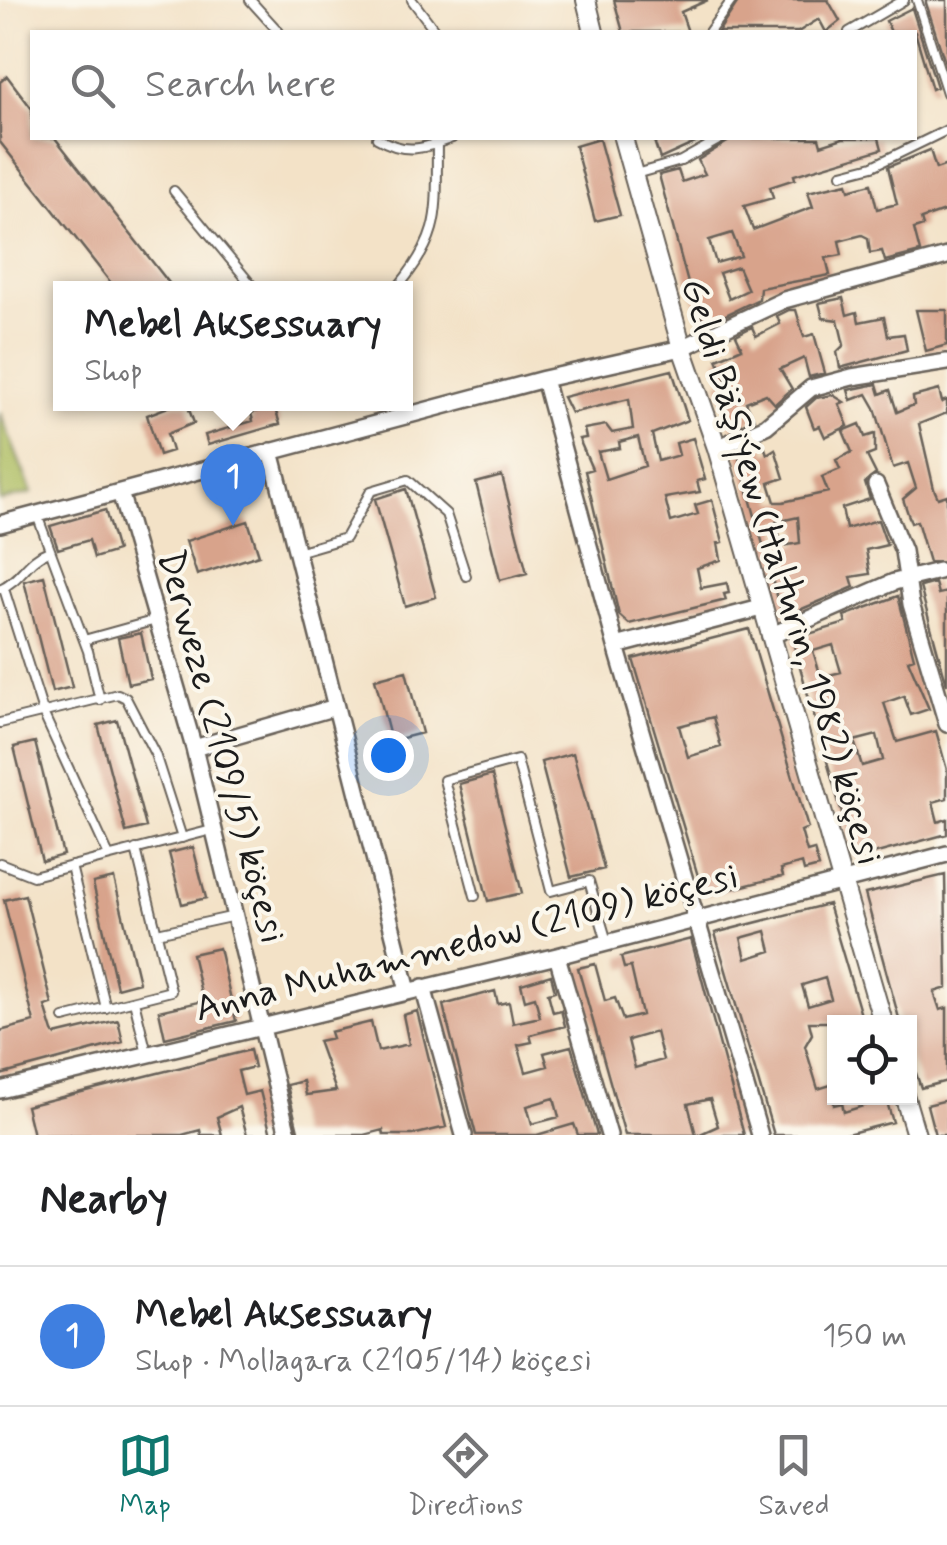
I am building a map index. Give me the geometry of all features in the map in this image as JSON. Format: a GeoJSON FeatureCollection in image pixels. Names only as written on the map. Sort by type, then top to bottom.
{"type":"FeatureCollection","features":[{"type":"Feature","properties":{"kind":"street"},"geometry":{"type":"LineString","coordinates":[[586,0],[594,30]]}},
{"type":"Feature","properties":{"kind":"street","name":"Geldi Bäşiýew (Halturin, 1982) köçesi"},"geometry":{"type":"LineString","coordinates":[[623,140],[682,348],[718,448],[881,1015]]}},
{"type":"Feature","properties":{"kind":"street"},"geometry":{"type":"LineString","coordinates":[[0,524],[544,379],[682,348],[784,300],[947,256]]}},
{"type":"Feature","properties":{"kind":"street"},"geometry":{"type":"LineString","coordinates":[[718,448],[766,426],[811,388],[852,376],[947,362]]}},
{"type":"Feature","properties":{"kind":"street"},"geometry":{"type":"LineString","coordinates":[[544,379],[616,646],[760,1135]]}},
{"type":"Feature","properties":{"kind":"street"},"geometry":{"type":"LineString","coordinates":[[271,452],[336,707],[415,989],[464,1135]]}},
{"type":"Feature","properties":{"kind":"street"},"geometry":{"type":"LineString","coordinates":[[876,485],[903,551],[906,578],[947,724]]}},
{"type":"Feature","properties":{"kind":"street","name":"Derweze (2109/5) köçesi"},"geometry":{"type":"LineString","coordinates":[[120,492],[194,748],[288,1135]]}},
{"type":"Feature","properties":{"kind":"street"},"geometry":{"type":"LineString","coordinates":[[770,636],[906,578],[939,571]]}},
{"type":"Feature","properties":{"kind":"street"},"geometry":{"type":"LineString","coordinates":[[616,646],[762,608]]}},
{"type":"Feature","properties":{"kind":"street"},"geometry":{"type":"LineString","coordinates":[[194,748],[336,707]]}},
{"type":"Feature","properties":{"kind":"street","name":"Anna Muhammedow (2109) köçesi"},"geometry":{"type":"LineString","coordinates":[[0,1090],[557,956],[947,854]]}},
{"type":"Feature","properties":{"kind":"street"},"geometry":{"type":"LineString","coordinates":[[557,956],[609,1135]]}},
{"type":"Feature","properties":{"kind":"street"},"geometry":{"type":"LineString","coordinates":[[907,1105],[916,1135]]}},
{"type":"Feature","properties":{"kind":"lane"},"geometry":{"type":"LineString","coordinates":[[250,0],[277,30]]}},
{"type":"Feature","properties":{"kind":"lane"},"geometry":{"type":"LineString","coordinates":[[412,0],[434,30]]}},
{"type":"Feature","properties":{"kind":"lane"},"geometry":{"type":"LineString","coordinates":[[710,30],[732,0]]}},
{"type":"Feature","properties":{"kind":"lane"},"geometry":{"type":"LineString","coordinates":[[852,30],[904,0]]}},
{"type":"Feature","properties":{"kind":"lane"},"geometry":{"type":"LineString","coordinates":[[917,0],[947,93]]}},
{"type":"Feature","properties":{"kind":"lane"},"geometry":{"type":"LineString","coordinates":[[842,174],[873,166],[947,130]]}},
{"type":"Feature","properties":{"kind":"lane"},"geometry":{"type":"LineString","coordinates":[[381,140],[400,150],[418,150],[446,140]]}},
{"type":"Feature","properties":{"kind":"lane"},"geometry":{"type":"LineString","coordinates":[[632,176],[680,161],[718,140]]}},
{"type":"Feature","properties":{"kind":"lane"},"geometry":{"type":"LineString","coordinates":[[402,281],[419,262],[435,228],[437,143]]}},
{"type":"Feature","properties":{"kind":"lane"},"geometry":{"type":"LineString","coordinates":[[174,192],[248,281]]}},
{"type":"Feature","properties":{"kind":"lane"},"geometry":{"type":"LineString","coordinates":[[297,552],[344,538],[371,491],[408,480],[446,514],[466,576]]}},
{"type":"Feature","properties":{"kind":"lane"},"geometry":{"type":"LineString","coordinates":[[37,515],[84,640],[100,700]]}},
{"type":"Feature","properties":{"kind":"lane"},"geometry":{"type":"LineString","coordinates":[[49,551],[34,557],[2,589],[44,715],[110,856]]}},
{"type":"Feature","properties":{"kind":"lane"},"geometry":{"type":"LineString","coordinates":[[84,640],[156,620]]}},
{"type":"Feature","properties":{"kind":"lane"},"geometry":{"type":"LineString","coordinates":[[0,724],[118,694],[126,698],[155,754],[182,838]]}},
{"type":"Feature","properties":{"kind":"lane"},"geometry":{"type":"LineString","coordinates":[[475,896],[444,780],[517,760],[551,891],[589,881],[607,942]]}},
{"type":"Feature","properties":{"kind":"lane"},"geometry":{"type":"LineString","coordinates":[[0,863],[33,876],[214,830]]}},
{"type":"Feature","properties":{"kind":"lane"},"geometry":{"type":"LineString","coordinates":[[64,1018],[172,991],[136,850]]}},
{"type":"Feature","properties":{"kind":"lane"},"geometry":{"type":"LineString","coordinates":[[71,866],[106,1008]]}},
{"type":"Feature","properties":{"kind":"lane"},"geometry":{"type":"LineString","coordinates":[[157,933],[236,916]]}},
{"type":"Feature","properties":{"kind":"lane"},"geometry":{"type":"LineString","coordinates":[[134,1000],[147,1054]]}},
{"type":"Feature","properties":{"kind":"green space"},"geometry":{"type":"Polygon","coordinates":[[[0,413],[32,493],[0,501],[0,413]]]}},
{"type":"Feature","properties":{"kind":"building"},"geometry":{"type":"Polygon","coordinates":[[[614,0],[708,0],[681,12],[687,30],[622,30],[614,0]]]}},
{"type":"Feature","properties":{"kind":"building"},"geometry":{"type":"Polygon","coordinates":[[[739,0],[828,0],[840,21],[829,30],[819,19],[801,30],[719,30],[739,0]]]}},
{"type":"Feature","properties":{"kind":"building"},"geometry":{"type":"Polygon","coordinates":[[[947,0],[947,69],[926,3],[947,0]]]}},
{"type":"Feature","properties":{"kind":"building"},"geometry":{"type":"Polygon","coordinates":[[[912,8],[937,87],[932,89],[917,30],[890,30],[886,21],[912,8]]]}},
{"type":"Feature","properties":{"kind":"building"},"geometry":{"type":"Polygon","coordinates":[[[7,76],[30,106],[30,140],[57,140],[167,281],[109,281],[0,142],[0,82],[7,76]]]}},
{"type":"Feature","properties":{"kind":"building"},"geometry":{"type":"Polygon","coordinates":[[[599,140],[620,215],[595,221],[575,146],[599,140]]]}},
{"type":"Feature","properties":{"kind":"building"},"geometry":{"type":"Polygon","coordinates":[[[654,140],[702,140],[660,159],[654,140]]]}},
{"type":"Feature","properties":{"kind":"building"},"geometry":{"type":"Polygon","coordinates":[[[731,140],[820,140],[821,145],[837,140],[880,140],[882,149],[794,175],[795,179],[770,187],[773,198],[744,206],[753,230],[813,207],[808,192],[847,183],[849,190],[871,184],[877,209],[897,204],[888,167],[930,150],[936,169],[947,165],[947,210],[921,219],[923,226],[914,229],[920,252],[885,261],[882,251],[870,253],[868,238],[862,235],[839,241],[842,255],[826,258],[830,275],[760,288],[759,299],[705,325],[689,287],[659,175],[678,170],[682,182],[705,174],[698,160],[731,140]],[[732,233],[709,240],[716,263],[741,256],[732,233]],[[738,267],[719,273],[729,299],[748,290],[738,267]]]}},
{"type":"Feature","properties":{"kind":"building"},"geometry":{"type":"Polygon","coordinates":[[[843,298],[847,315],[857,312],[859,322],[884,317],[888,336],[904,334],[907,350],[840,368],[837,352],[844,345],[838,320],[823,318],[819,303],[843,298]]]}},
{"type":"Feature","properties":{"kind":"building"},"geometry":{"type":"Polygon","coordinates":[[[796,310],[804,337],[814,334],[825,373],[809,377],[804,358],[780,369],[792,389],[775,404],[766,394],[746,402],[754,419],[732,429],[718,382],[726,380],[717,359],[742,348],[736,335],[752,327],[756,336],[780,324],[777,316],[796,310]]]}},
{"type":"Feature","properties":{"kind":"building"},"geometry":{"type":"Polygon","coordinates":[[[916,310],[947,310],[947,345],[926,351],[916,310]]]}},
{"type":"Feature","properties":{"kind":"building"},"geometry":{"type":"Polygon","coordinates":[[[672,370],[688,420],[652,434],[658,461],[679,455],[676,443],[693,438],[705,479],[697,481],[700,492],[665,498],[671,522],[698,514],[695,505],[712,500],[723,542],[718,543],[721,560],[697,568],[701,588],[727,583],[726,600],[629,624],[619,615],[585,471],[592,469],[579,439],[586,438],[584,429],[606,425],[612,433],[633,429],[629,399],[571,413],[563,397],[672,370]],[[638,437],[619,442],[620,448],[598,452],[606,479],[645,466],[638,437]]]}},
{"type":"Feature","properties":{"kind":"building"},"geometry":{"type":"Polygon","coordinates":[[[877,384],[880,394],[890,390],[897,412],[914,405],[913,397],[939,390],[942,402],[947,400],[947,413],[919,424],[934,489],[938,498],[947,495],[947,563],[929,562],[917,521],[911,523],[903,499],[916,488],[908,463],[893,468],[867,394],[851,400],[848,390],[877,384]]]}},
{"type":"Feature","properties":{"kind":"building"},"geometry":{"type":"Polygon","coordinates":[[[833,395],[844,402],[839,404],[848,426],[825,437],[820,426],[814,428],[806,407],[816,398],[833,395]]]}},
{"type":"Feature","properties":{"kind":"building"},"geometry":{"type":"Polygon","coordinates":[[[190,411],[194,423],[167,434],[172,451],[159,455],[147,415],[190,411]]]}},
{"type":"Feature","properties":{"kind":"building"},"geometry":{"type":"Polygon","coordinates":[[[276,411],[280,424],[208,445],[205,435],[253,421],[251,413],[276,411]]]}},
{"type":"Feature","properties":{"kind":"building"},"geometry":{"type":"Polygon","coordinates":[[[860,424],[865,437],[875,434],[875,453],[867,456],[876,474],[865,483],[870,499],[842,508],[846,529],[878,520],[887,545],[866,550],[870,574],[851,577],[854,587],[783,617],[737,451],[762,440],[767,454],[775,449],[784,478],[769,483],[775,502],[783,502],[828,492],[822,477],[840,469],[836,460],[852,452],[843,431],[860,424]],[[798,517],[776,522],[782,546],[800,543],[798,517]]]}},
{"type":"Feature","properties":{"kind":"building"},"geometry":{"type":"Polygon","coordinates":[[[502,476],[527,573],[500,580],[476,483],[502,476]]]}},
{"type":"Feature","properties":{"kind":"building"},"geometry":{"type":"Polygon","coordinates":[[[406,489],[436,597],[405,606],[375,499],[406,489]]]}},
{"type":"Feature","properties":{"kind":"building"},"geometry":{"type":"Polygon","coordinates":[[[105,510],[117,551],[94,558],[89,540],[58,549],[50,526],[105,510]]]}},
{"type":"Feature","properties":{"kind":"building"},"geometry":{"type":"Polygon","coordinates":[[[248,521],[259,555],[197,575],[186,541],[248,521]]]}},
{"type":"Feature","properties":{"kind":"building"},"geometry":{"type":"Polygon","coordinates":[[[44,576],[72,687],[52,692],[24,581],[44,576]]]}},
{"type":"Feature","properties":{"kind":"building"},"geometry":{"type":"Polygon","coordinates":[[[935,583],[938,594],[947,592],[947,685],[920,587],[935,583]]]}},
{"type":"Feature","properties":{"kind":"building"},"geometry":{"type":"Polygon","coordinates":[[[898,596],[914,658],[908,660],[929,709],[911,715],[904,696],[884,703],[897,742],[936,731],[947,770],[947,798],[933,802],[938,822],[947,819],[947,834],[855,859],[792,639],[846,623],[844,616],[898,596]],[[833,645],[813,651],[821,677],[841,672],[833,645]],[[877,735],[854,741],[862,766],[883,760],[877,735]]]}},
{"type":"Feature","properties":{"kind":"building"},"geometry":{"type":"Polygon","coordinates":[[[749,629],[808,828],[801,831],[807,852],[814,850],[819,867],[804,871],[802,863],[781,869],[783,876],[704,896],[633,659],[749,629]],[[713,717],[679,726],[688,757],[721,747],[713,717]]]}},
{"type":"Feature","properties":{"kind":"building"},"geometry":{"type":"Polygon","coordinates":[[[141,633],[151,679],[128,684],[118,638],[141,633]]]}},
{"type":"Feature","properties":{"kind":"building"},"geometry":{"type":"Polygon","coordinates":[[[406,671],[422,733],[391,741],[375,679],[406,671]]]}},
{"type":"Feature","properties":{"kind":"building"},"geometry":{"type":"Polygon","coordinates":[[[117,720],[146,827],[126,832],[98,725],[117,720]]]}},
{"type":"Feature","properties":{"kind":"building"},"geometry":{"type":"Polygon","coordinates":[[[35,742],[63,855],[42,861],[14,747],[35,742]]]}},
{"type":"Feature","properties":{"kind":"building"},"geometry":{"type":"Polygon","coordinates":[[[573,753],[604,869],[571,877],[541,762],[573,753]]]}},
{"type":"Feature","properties":{"kind":"building"},"geometry":{"type":"Polygon","coordinates":[[[492,775],[522,893],[488,901],[459,784],[492,775]]]}},
{"type":"Feature","properties":{"kind":"building"},"geometry":{"type":"Polygon","coordinates":[[[193,847],[206,898],[182,904],[169,853],[193,847]]]}},
{"type":"Feature","properties":{"kind":"building"},"geometry":{"type":"Polygon","coordinates":[[[945,875],[947,988],[934,992],[940,1010],[947,1008],[947,1081],[921,1088],[917,1076],[917,1015],[898,1015],[865,894],[945,875]]]}},
{"type":"Feature","properties":{"kind":"building"},"geometry":{"type":"Polygon","coordinates":[[[114,878],[139,982],[117,988],[93,883],[114,878]]]}},
{"type":"Feature","properties":{"kind":"building"},"geometry":{"type":"Polygon","coordinates":[[[25,895],[52,1004],[45,1006],[55,1035],[118,1020],[123,1042],[0,1075],[0,1031],[34,1022],[4,900],[25,895]]]}},
{"type":"Feature","properties":{"kind":"building"},"geometry":{"type":"Polygon","coordinates":[[[828,904],[861,1015],[827,1015],[827,1022],[809,1022],[812,1034],[805,1046],[818,1089],[827,1086],[827,1105],[842,1105],[844,1112],[867,1105],[888,1105],[893,1122],[843,1135],[774,1135],[715,933],[828,904]],[[766,931],[741,938],[746,959],[771,951],[766,931]],[[825,978],[802,985],[808,1006],[831,999],[825,978]]]}},
{"type":"Feature","properties":{"kind":"building"},"geometry":{"type":"Polygon","coordinates":[[[691,939],[744,1135],[698,1135],[718,1126],[710,1099],[688,1104],[696,1135],[625,1135],[578,968],[595,964],[605,1001],[615,998],[623,1020],[642,1015],[631,967],[624,968],[621,957],[691,939]],[[656,1032],[628,1040],[635,1068],[663,1060],[656,1032]]]}},
{"type":"Feature","properties":{"kind":"building"},"geometry":{"type":"Polygon","coordinates":[[[219,948],[236,1021],[165,1038],[159,1011],[203,1001],[192,954],[219,948]]]}},
{"type":"Feature","properties":{"kind":"building"},"geometry":{"type":"Polygon","coordinates":[[[551,975],[555,991],[548,993],[553,1012],[561,1010],[565,1026],[530,1035],[532,1042],[518,1045],[526,1072],[548,1066],[544,1053],[571,1046],[597,1135],[578,1135],[574,1124],[537,1135],[476,1135],[443,1005],[495,991],[498,1004],[509,1002],[513,1023],[540,1017],[535,997],[525,1000],[521,984],[551,975]],[[554,1098],[527,1106],[532,1124],[559,1117],[554,1098]]]}},
{"type":"Feature","properties":{"kind":"building"},"geometry":{"type":"Polygon","coordinates":[[[417,1011],[446,1127],[412,1135],[384,1135],[383,1130],[364,1135],[299,1135],[287,1085],[303,1081],[306,1095],[336,1091],[318,1041],[332,1038],[330,1032],[371,1022],[378,1051],[409,1044],[403,1015],[417,1011]]]}},
{"type":"Feature","properties":{"kind":"building"},"geometry":{"type":"Polygon","coordinates":[[[250,1050],[254,1067],[238,1071],[244,1095],[260,1091],[271,1135],[247,1135],[239,1107],[217,1117],[222,1135],[201,1135],[200,1130],[182,1135],[33,1135],[26,1106],[250,1050]]]}},
{"type":"Feature","properties":{"kind":"building"},"geometry":{"type":"Polygon","coordinates":[[[947,1100],[947,1135],[935,1135],[927,1105],[947,1100]]]}},
{"type":"Feature","properties":{"kind":"place","name":"Mebel Aksessuary"},"geometry":{"type":"Point","coordinates":[233,526]}}]}
